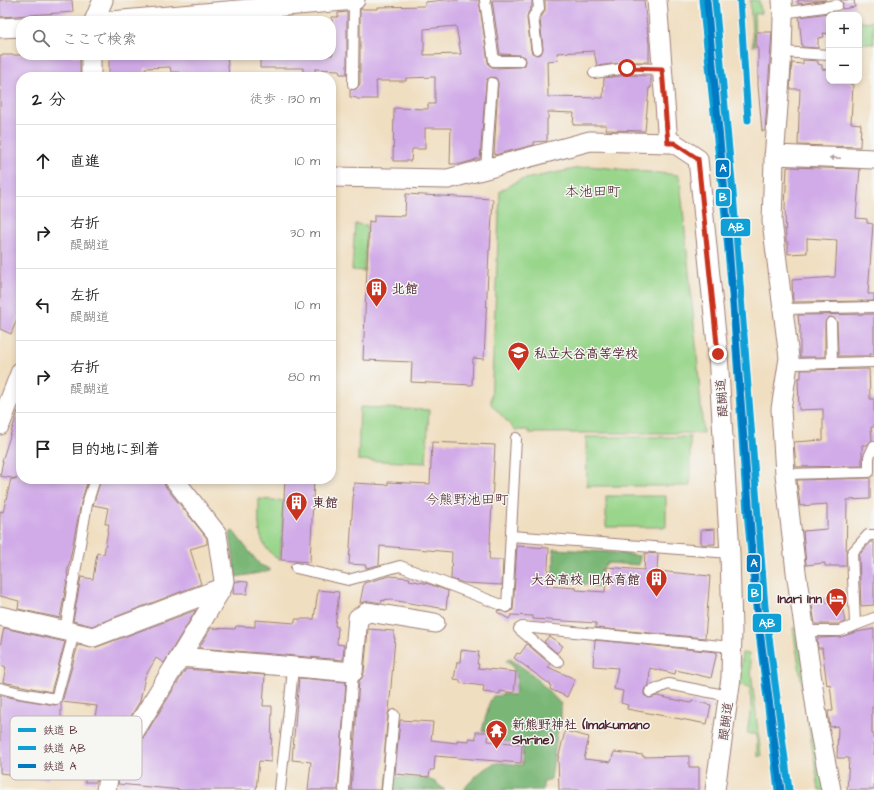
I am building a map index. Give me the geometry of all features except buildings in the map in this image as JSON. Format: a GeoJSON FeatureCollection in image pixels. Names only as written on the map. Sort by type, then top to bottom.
{"type":"FeatureCollection","features":[{"type":"Feature","properties":{"kind":"street"},"geometry":{"type":"LineString","coordinates":[[96,16],[103,0]]}},
{"type":"Feature","properties":{"kind":"street"},"geometry":{"type":"LineString","coordinates":[[169,16],[355,0]]}},
{"type":"Feature","properties":{"kind":"street"},"geometry":{"type":"LineString","coordinates":[[336,177],[448,179],[590,140],[668,143],[657,0]]}},
{"type":"Feature","properties":{"kind":"street"},"geometry":{"type":"LineString","coordinates":[[782,6],[782,52],[774,155],[772,221],[789,358],[781,409],[785,474],[796,572],[819,728],[831,790]]}},
{"type":"Feature","properties":{"kind":"street"},"geometry":{"type":"LineString","coordinates":[[0,28],[16,27]]}},
{"type":"Feature","properties":{"kind":"street"},"geometry":{"type":"LineString","coordinates":[[91,60],[91,72]]}},
{"type":"Feature","properties":{"kind":"street","name":"醍醐道"},"geometry":{"type":"LineString","coordinates":[[668,143],[674,143],[698,159],[718,354],[730,553],[732,667],[715,790]]}},
{"type":"Feature","properties":{"kind":"street"},"geometry":{"type":"LineString","coordinates":[[774,155],[874,159]]}},
{"type":"Feature","properties":{"kind":"street"},"geometry":{"type":"LineString","coordinates":[[0,425],[16,385]]}},
{"type":"Feature","properties":{"kind":"street"},"geometry":{"type":"LineString","coordinates":[[142,719],[222,588],[224,580],[217,534],[178,484]]}},
{"type":"Feature","properties":{"kind":"street"},"geometry":{"type":"LineString","coordinates":[[0,616],[93,637],[222,588]]}},
{"type":"Feature","properties":{"kind":"street"},"geometry":{"type":"LineString","coordinates":[[180,657],[353,672],[358,618],[368,612],[435,624]]}},
{"type":"Feature","properties":{"kind":"street"},"geometry":{"type":"LineString","coordinates":[[106,790],[108,780]]}},
{"type":"Feature","properties":{"kind":"lane"},"geometry":{"type":"LineString","coordinates":[[353,84],[355,0]]}},
{"type":"Feature","properties":{"kind":"lane"},"geometry":{"type":"LineString","coordinates":[[485,0],[494,61],[520,61]]}},
{"type":"Feature","properties":{"kind":"lane"},"geometry":{"type":"LineString","coordinates":[[537,49],[533,17],[539,8],[538,0]]}},
{"type":"Feature","properties":{"kind":"lane"},"geometry":{"type":"LineString","coordinates":[[782,6],[836,5]]}},
{"type":"Feature","properties":{"kind":"lane"},"geometry":{"type":"LineString","coordinates":[[782,52],[826,55]]}},
{"type":"Feature","properties":{"kind":"lane"},"geometry":{"type":"LineString","coordinates":[[594,73],[627,68],[662,69]]}},
{"type":"Feature","properties":{"kind":"lane"},"geometry":{"type":"LineString","coordinates":[[486,169],[492,83]]}},
{"type":"Feature","properties":{"kind":"lane"},"geometry":{"type":"LineString","coordinates":[[784,310],[874,307]]}},
{"type":"Feature","properties":{"kind":"lane"},"geometry":{"type":"LineString","coordinates":[[831,323],[832,363]]}},
{"type":"Feature","properties":{"kind":"lane"},"geometry":{"type":"LineString","coordinates":[[789,358],[796,364],[874,362]]}},
{"type":"Feature","properties":{"kind":"lane"},"geometry":{"type":"LineString","coordinates":[[296,568],[348,580],[400,566],[507,607],[516,438]]}},
{"type":"Feature","properties":{"kind":"lane"},"geometry":{"type":"LineString","coordinates":[[785,474],[869,472],[869,457],[874,446]]}},
{"type":"Feature","properties":{"kind":"lane"},"geometry":{"type":"LineString","coordinates":[[0,688],[56,699],[69,631],[87,504],[93,484]]}},
{"type":"Feature","properties":{"kind":"lane"},"geometry":{"type":"LineString","coordinates":[[855,624],[852,553],[868,535],[874,534]]}},
{"type":"Feature","properties":{"kind":"lane"},"geometry":{"type":"LineString","coordinates":[[511,536],[730,553]]}},
{"type":"Feature","properties":{"kind":"lane"},"geometry":{"type":"LineString","coordinates":[[805,631],[840,631],[874,618]]}},
{"type":"Feature","properties":{"kind":"lane"},"geometry":{"type":"LineString","coordinates":[[558,662],[519,629],[522,627],[732,647]]}},
{"type":"Feature","properties":{"kind":"lane"},"geometry":{"type":"LineString","coordinates":[[280,790],[285,738],[288,727],[293,666]]}},
{"type":"Feature","properties":{"kind":"lane"},"geometry":{"type":"LineString","coordinates":[[344,790],[353,672]]}},
{"type":"Feature","properties":{"kind":"lane"},"geometry":{"type":"LineString","coordinates":[[650,692],[668,684],[729,696]]}},
{"type":"Feature","properties":{"kind":"lane"},"geometry":{"type":"LineString","coordinates":[[387,790],[394,716]]}},
{"type":"Feature","properties":{"kind":"green space"},"geometry":{"type":"Polygon","coordinates":[[[750,0],[759,0],[761,13],[754,14],[755,46],[753,46],[750,0]]]}},
{"type":"Feature","properties":{"kind":"green space"},"geometry":{"type":"Polygon","coordinates":[[[874,21],[874,44],[862,43],[862,22],[874,21]]]}},
{"type":"Feature","properties":{"kind":"green space"},"geometry":{"type":"Polygon","coordinates":[[[589,166],[678,175],[680,179],[703,433],[529,433],[529,430],[515,430],[491,404],[500,191],[520,180],[589,166]]]}},
{"type":"Feature","properties":{"kind":"green space"},"geometry":{"type":"Polygon","coordinates":[[[355,224],[367,225],[364,271],[352,270],[355,224]]]}},
{"type":"Feature","properties":{"kind":"green space"},"geometry":{"type":"Polygon","coordinates":[[[360,407],[429,410],[426,463],[358,460],[360,407]]]}},
{"type":"Feature","properties":{"kind":"green space"},"geometry":{"type":"Polygon","coordinates":[[[586,437],[690,437],[690,486],[587,486],[586,437]]]}},
{"type":"Feature","properties":{"kind":"green space"},"geometry":{"type":"Polygon","coordinates":[[[606,496],[666,496],[666,527],[606,527],[606,496]]]}},
{"type":"Feature","properties":{"kind":"green space"},"geometry":{"type":"Polygon","coordinates":[[[259,499],[284,501],[280,560],[266,548],[262,541],[259,525],[259,499]]]}},
{"type":"Feature","properties":{"kind":"green space"},"geometry":{"type":"Polygon","coordinates":[[[233,531],[260,565],[270,569],[270,571],[236,577],[230,533],[233,531]]]}},
{"type":"Feature","properties":{"kind":"green space"},"geometry":{"type":"Polygon","coordinates":[[[554,549],[608,552],[640,556],[639,565],[607,563],[601,570],[601,587],[551,579],[554,567],[554,549]]]}},
{"type":"Feature","properties":{"kind":"green space"},"geometry":{"type":"Polygon","coordinates":[[[793,628],[797,628],[825,790],[819,790],[793,628]]]}},
{"type":"Feature","properties":{"kind":"green space"},"geometry":{"type":"Polygon","coordinates":[[[742,653],[749,654],[761,756],[757,756],[757,735],[747,734],[751,707],[750,687],[738,685],[742,653]]]}},
{"type":"Feature","properties":{"kind":"green space"},"geometry":{"type":"Polygon","coordinates":[[[509,658],[533,675],[561,704],[561,721],[557,734],[551,779],[543,783],[543,790],[464,790],[478,774],[492,764],[499,763],[522,765],[523,743],[498,741],[491,737],[490,731],[482,731],[490,701],[493,696],[499,696],[502,694],[515,695],[517,678],[512,665],[506,662],[509,658]]]}},
{"type":"Feature","properties":{"kind":"green space"},"geometry":{"type":"Polygon","coordinates":[[[397,777],[428,779],[435,782],[445,790],[392,790],[393,781],[397,777]]]}},
{"type":"Feature","properties":{"kind":"rail line","name":"B"},"geometry":{"type":"LineString","coordinates":[[702,0],[733,306],[747,512],[756,608],[778,790]]}},
{"type":"Feature","properties":{"kind":"rail line","name":"A;B"},"geometry":{"type":"LineString","coordinates":[[715,0],[733,193],[765,607],[789,790]]}},
{"type":"Feature","properties":{"kind":"rail line","name":"B"},"geometry":{"type":"LineString","coordinates":[[740,0],[748,120]]}},
{"type":"Feature","properties":{"kind":"rail line","name":"A"},"geometry":{"type":"LineString","coordinates":[[707,1],[725,194],[757,608],[781,790]]}},
{"type":"Feature","properties":{"kind":"place","name":"北館"},"geometry":{"type":"Point","coordinates":[377,308]}},
{"type":"Feature","properties":{"kind":"place","name":"私立大谷高等学校"},"geometry":{"type":"Point","coordinates":[518,372]}},
{"type":"Feature","properties":{"kind":"place","name":"東館"},"geometry":{"type":"Point","coordinates":[297,522]}},
{"type":"Feature","properties":{"kind":"place","name":"大谷高校 旧体育館"},"geometry":{"type":"Point","coordinates":[656,598]}},
{"type":"Feature","properties":{"kind":"place","name":"Inari Inn"},"geometry":{"type":"Point","coordinates":[837,618]}},
{"type":"Feature","properties":{"kind":"place","name":"新熊野神社 (Imakumano Shrine)"},"geometry":{"type":"Point","coordinates":[497,750]}},
{"type":"Feature","properties":{"kind":"district","name":"本池田町"},"geometry":{"type":"Point","coordinates":[593,191]}},
{"type":"Feature","properties":{"kind":"district","name":"今熊野池田町"},"geometry":{"type":"Point","coordinates":[467,499]}},
{"type":"Feature","properties":{"kind":"route"},"geometry":{"type":"LineString","coordinates":[[627,68],[662,69],[668,143],[674,143],[698,159],[718,354]]}}]}
